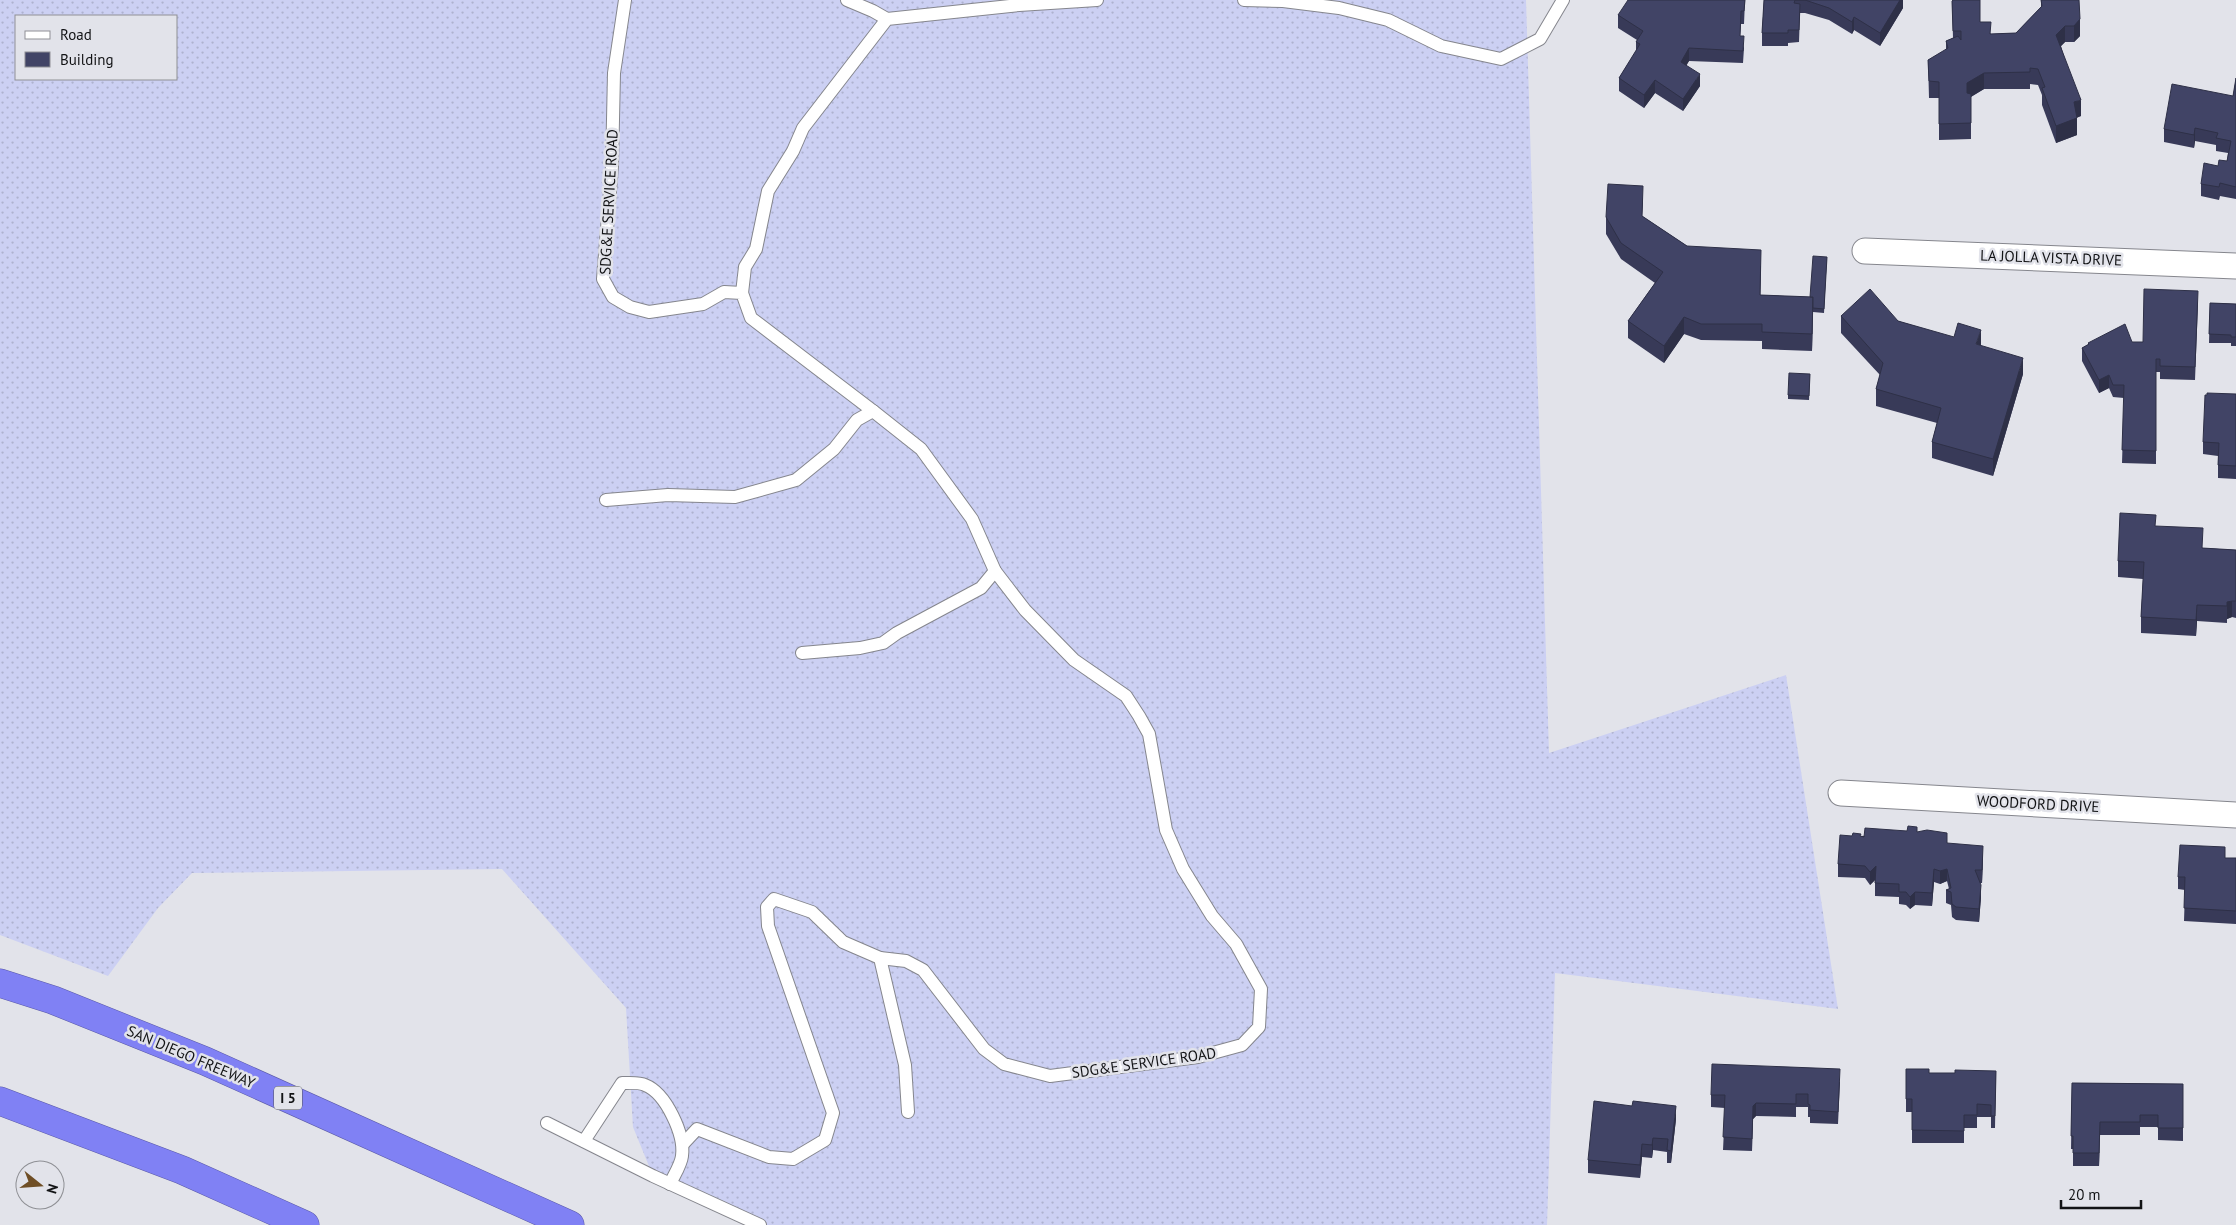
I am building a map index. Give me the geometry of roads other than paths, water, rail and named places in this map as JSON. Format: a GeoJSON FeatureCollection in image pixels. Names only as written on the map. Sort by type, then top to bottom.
{"type":"FeatureCollection","features":[{"type":"Feature","properties":{"kind":"highway","name":"SAN DIEGO FREEWAY"},"geometry":{"type":"LineString","coordinates":[[0,983],[53,1000],[205,1061],[570,1225]]}},
{"type":"Feature","properties":{"kind":"highway"},"geometry":{"type":"LineString","coordinates":[[0,1101],[182,1170],[305,1225]]}},
{"type":"Feature","properties":{"kind":"street","name":"LA JOLLA VISTA DRIVE"},"geometry":{"type":"LineString","coordinates":[[1865,250],[2236,266]]}},
{"type":"Feature","properties":{"kind":"street","name":"WOODFORD DRIVE"},"geometry":{"type":"LineString","coordinates":[[1841,793],[2236,815]]}},
{"type":"Feature","properties":{"kind":"lane","name":"SDG&E SERVICE ROAD"},"geometry":{"type":"LineString","coordinates":[[625,0],[614,73],[612,166],[602,279],[613,297],[630,307],[649,312],[703,304],[724,292],[742,293]]}},
{"type":"Feature","properties":{"kind":"lane"},"geometry":{"type":"LineString","coordinates":[[847,0],[888,19],[1019,5],[1097,0]]}},
{"type":"Feature","properties":{"kind":"lane"},"geometry":{"type":"LineString","coordinates":[[1244,0],[1283,1],[1338,8],[1388,20],[1441,46],[1501,59],[1540,39],[1563,0]]}},
{"type":"Feature","properties":{"kind":"lane","name":"SDG&E SERVICE ROAD"},"geometry":{"type":"LineString","coordinates":[[683,1144],[697,1130],[769,1157],[793,1159],[825,1140],[833,1114],[768,926],[767,907],[774,899],[812,912],[843,942],[880,958],[906,960],[923,970],[984,1049],[1004,1064],[1050,1076],[1198,1057],[1220,1053],[1242,1045],[1259,1027],[1261,989],[1236,944],[1212,916],[1182,869],[1166,830],[1149,734],[1126,696],[1074,660],[1025,610],[995,571],[972,519],[921,449],[751,318],[742,293],[746,267],[756,249],[768,191],[793,150],[803,128],[888,19]]}},
{"type":"Feature","properties":{"kind":"lane"},"geometry":{"type":"LineString","coordinates":[[606,500],[668,495],[736,497],[796,480],[834,449],[857,420],[873,411]]}},
{"type":"Feature","properties":{"kind":"lane"},"geometry":{"type":"LineString","coordinates":[[802,653],[860,648],[883,643],[980,588],[995,571]]}},
{"type":"Feature","properties":{"kind":"lane"},"geometry":{"type":"LineString","coordinates":[[880,958],[905,1065],[908,1112]]}},
{"type":"Feature","properties":{"kind":"lane"},"geometry":{"type":"LineString","coordinates":[[584,1141],[622,1083],[645,1085],[661,1096],[674,1117],[683,1144],[682,1159],[670,1184]]}},
{"type":"Feature","properties":{"kind":"lane"},"geometry":{"type":"LineString","coordinates":[[547,1122],[670,1184],[760,1225]]}}]}
